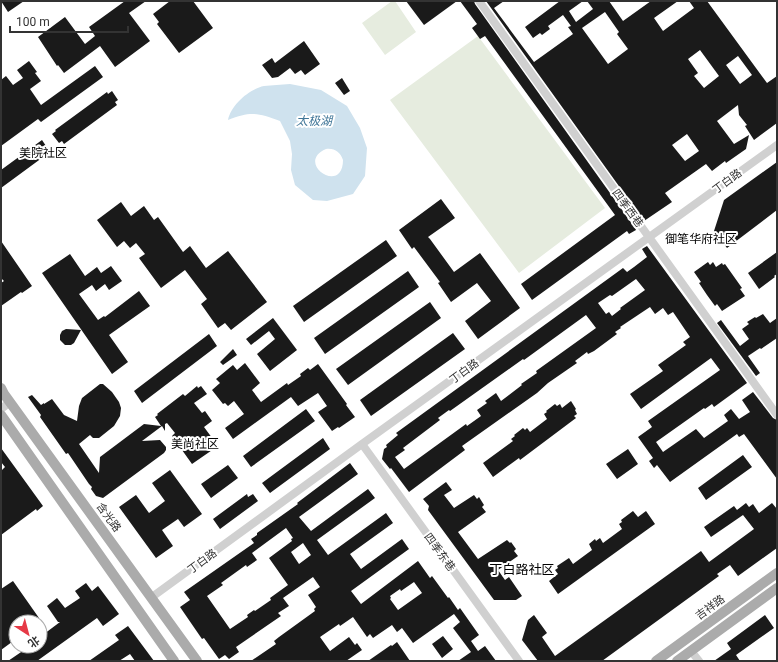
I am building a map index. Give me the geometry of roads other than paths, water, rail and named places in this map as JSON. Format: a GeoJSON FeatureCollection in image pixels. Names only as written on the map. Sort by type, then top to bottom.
{"type":"FeatureCollection","features":[{"type":"Feature","properties":{"kind":"main road","name":"含光路"},"geometry":{"type":"LineString","coordinates":[[4,395],[197,661]]}},
{"type":"Feature","properties":{"kind":"main road"},"geometry":{"type":"LineString","coordinates":[[1,415],[174,661]]}},
{"type":"Feature","properties":{"kind":"main road","name":"吉祥路"},"geometry":{"type":"LineString","coordinates":[[656,661],[777,573]]}},
{"type":"Feature","properties":{"kind":"main road"},"geometry":{"type":"LineString","coordinates":[[677,661],[777,588]]}},
{"type":"Feature","properties":{"kind":"street","name":"四季西巷"},"geometry":{"type":"LineString","coordinates":[[479,1],[777,415]]}},
{"type":"Feature","properties":{"kind":"street","name":"丁白路"},"geometry":{"type":"LineString","coordinates":[[152,597],[777,145]]}},
{"type":"Feature","properties":{"kind":"street"},"geometry":{"type":"LineString","coordinates":[[1,409],[4,395]]}},
{"type":"Feature","properties":{"kind":"street","name":"四季东巷"},"geometry":{"type":"LineString","coordinates":[[362,444],[519,661]]}},
{"type":"Feature","properties":{"kind":"street"},"geometry":{"type":"LineString","coordinates":[[691,651],[699,661]]}},
{"type":"Feature","properties":{"kind":"water","name":"太极湖"},"geometry":{"type":"Polygon","coordinates":[[[290,84],[321,90],[347,106],[360,128],[367,148],[365,176],[353,194],[327,201],[313,200],[295,185],[291,170],[292,154],[290,141],[280,121],[254,114],[243,115],[228,120],[237,103],[252,90],[264,86],[290,84]],[[326,149],[318,155],[315,162],[317,168],[322,173],[329,176],[336,175],[341,170],[343,160],[337,151],[326,149]]]}},
{"type":"Feature","properties":{"kind":"district","name":"美院社区"},"geometry":{"type":"Point","coordinates":[43,153]}},
{"type":"Feature","properties":{"kind":"district","name":"御笔华府社区"},"geometry":{"type":"Point","coordinates":[701,239]}},
{"type":"Feature","properties":{"kind":"district","name":"美尚社区"},"geometry":{"type":"Point","coordinates":[195,444]}},
{"type":"Feature","properties":{"kind":"district","name":"丁白路社区"},"geometry":{"type":"Point","coordinates":[522,569]}}]}
